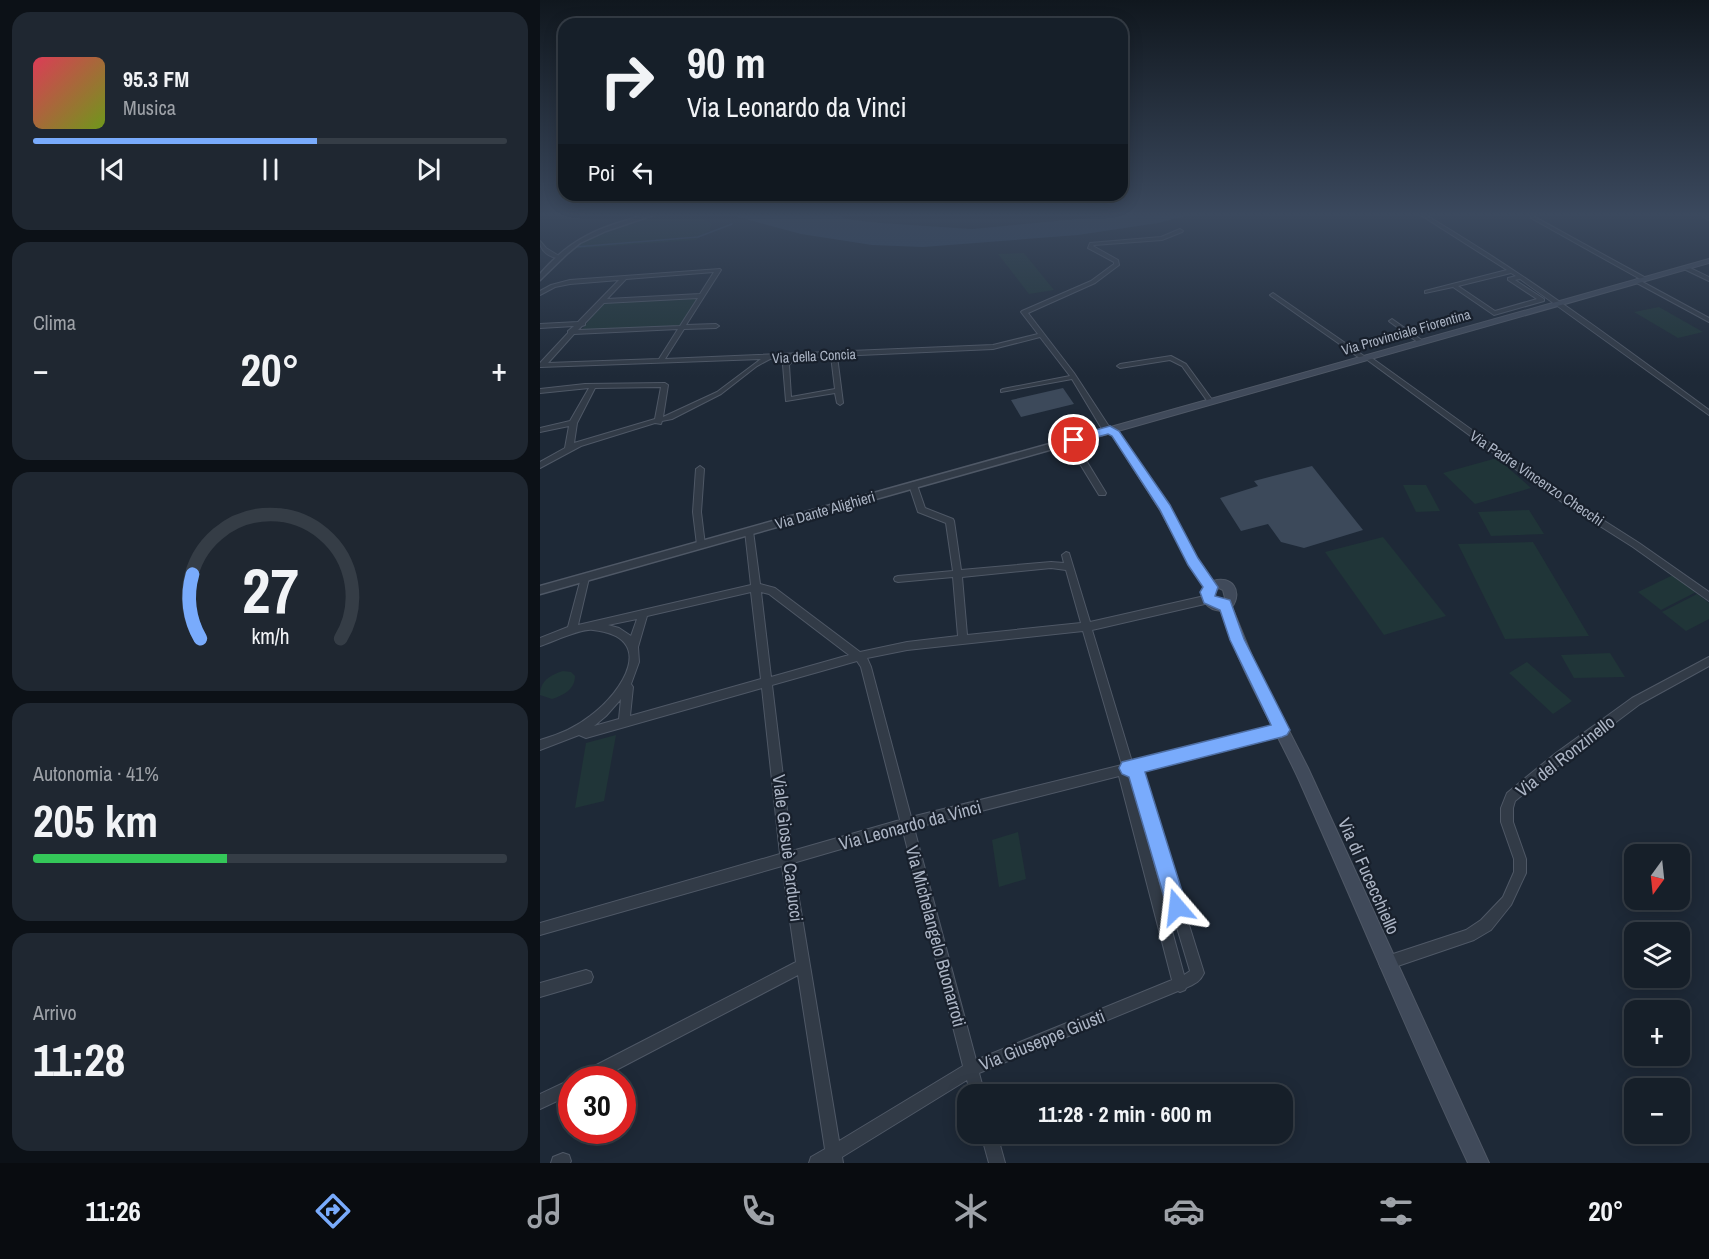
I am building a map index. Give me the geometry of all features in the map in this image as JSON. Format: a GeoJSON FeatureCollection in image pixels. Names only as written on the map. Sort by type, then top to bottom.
{"type":"FeatureCollection","features":[{"type":"Feature","properties":{"kind":"main road","name":"Via Provinciale Fiorentina"},"geometry":{"type":"LineString","coordinates":[[1110,430],[1685,268]]}},
{"type":"Feature","properties":{"kind":"main road","name":"Via di Fucecchiello"},"geometry":{"type":"LineString","coordinates":[[1110,430],[1116,433],[1165,508],[1237,640],[1282,730],[1386,963],[1479,1163]]}},
{"type":"Feature","properties":{"kind":"street"},"geometry":{"type":"LineString","coordinates":[[1110,430],[1074,377],[1026,318],[1026,311],[1093,282],[1111,268]]}},
{"type":"Feature","properties":{"kind":"street"},"geometry":{"type":"LineString","coordinates":[[1506,268],[1559,303],[1709,413]]}},
{"type":"Feature","properties":{"kind":"street"},"geometry":{"type":"LineString","coordinates":[[1621,268],[1709,320]]}},
{"type":"Feature","properties":{"kind":"street"},"geometry":{"type":"LineString","coordinates":[[1687,268],[1709,279]]}},
{"type":"Feature","properties":{"kind":"street"},"geometry":{"type":"LineString","coordinates":[[540,293],[559,284],[718,270],[662,359]]}},
{"type":"Feature","properties":{"kind":"street"},"geometry":{"type":"LineString","coordinates":[[1427,292],[1510,271]]}},
{"type":"Feature","properties":{"kind":"street"},"geometry":{"type":"LineString","coordinates":[[1494,313],[1542,300],[1510,279],[1520,277]]}},
{"type":"Feature","properties":{"kind":"street"},"geometry":{"type":"LineString","coordinates":[[541,365],[570,332],[583,324],[624,278]]}},
{"type":"Feature","properties":{"kind":"street"},"geometry":{"type":"LineString","coordinates":[[1453,285],[1503,319]]}},
{"type":"Feature","properties":{"kind":"street"},"geometry":{"type":"LineString","coordinates":[[604,301],[702,296]]}},
{"type":"Feature","properties":{"kind":"street","name":"Via Padre Vincenzo Checchi"},"geometry":{"type":"LineString","coordinates":[[1273,296],[1365,358],[1551,491],[1610,528],[1709,597]]}},
{"type":"Feature","properties":{"kind":"street"},"geometry":{"type":"LineString","coordinates":[[1392,321],[1420,342]]}},
{"type":"Feature","properties":{"kind":"street"},"geometry":{"type":"LineString","coordinates":[[540,326],[583,324]]}},
{"type":"Feature","properties":{"kind":"street"},"geometry":{"type":"LineString","coordinates":[[570,332],[716,326]]}},
{"type":"Feature","properties":{"kind":"street","name":"Via della Concia"},"geometry":{"type":"LineString","coordinates":[[540,465],[569,449],[592,440],[658,422],[719,393],[769,357],[993,347],[1041,336]]}},
{"type":"Feature","properties":{"kind":"street"},"geometry":{"type":"LineString","coordinates":[[834,355],[840,403]]}},
{"type":"Feature","properties":{"kind":"street"},"geometry":{"type":"LineString","coordinates":[[793,356],[786,365],[788,400],[838,390]]}},
{"type":"Feature","properties":{"kind":"street"},"geometry":{"type":"LineString","coordinates":[[541,365],[769,357]]}},
{"type":"Feature","properties":{"kind":"street"},"geometry":{"type":"LineString","coordinates":[[1120,366],[1171,358],[1184,365],[1210,401]]}},
{"type":"Feature","properties":{"kind":"street"},"geometry":{"type":"LineString","coordinates":[[1004,392],[1074,377]]}},
{"type":"Feature","properties":{"kind":"street"},"geometry":{"type":"LineString","coordinates":[[540,391],[593,386],[665,385],[658,422]]}},
{"type":"Feature","properties":{"kind":"street"},"geometry":{"type":"LineString","coordinates":[[569,449],[573,423],[593,386]]}},
{"type":"Feature","properties":{"kind":"street"},"geometry":{"type":"LineString","coordinates":[[540,429],[573,423]]}},
{"type":"Feature","properties":{"kind":"street","name":"Via Dante Alighieri"},"geometry":{"type":"LineString","coordinates":[[540,590],[1110,430]]}},
{"type":"Feature","properties":{"kind":"street"},"geometry":{"type":"LineString","coordinates":[[1070,441],[1102,493]]}},
{"type":"Feature","properties":{"kind":"street"},"geometry":{"type":"LineString","coordinates":[[700,469],[697,512],[701,545]]}},
{"type":"Feature","properties":{"kind":"street"},"geometry":{"type":"LineString","coordinates":[[913,485],[921,510],[950,521],[958,574],[963,640]]}},
{"type":"Feature","properties":{"kind":"street","name":"Viale Giosuè Carducci"},"geometry":{"type":"LineString","coordinates":[[749,531],[787,860],[834,1158]]}},
{"type":"Feature","properties":{"kind":"street"},"geometry":{"type":"LineString","coordinates":[[1066,555],[1128,768],[1124,777],[1180,985],[1197,973],[1136,771],[1128,768]]}},
{"type":"Feature","properties":{"kind":"street"},"geometry":{"type":"LineString","coordinates":[[898,579],[1051,565],[1069,567]]}},
{"type":"Feature","properties":{"kind":"street"},"geometry":{"type":"LineString","coordinates":[[572,630],[585,578]]}},
{"type":"Feature","properties":{"kind":"street"},"geometry":{"type":"LineString","coordinates":[[540,642],[572,630],[756,587]]}},
{"type":"Feature","properties":{"kind":"street","name":"Via Michelangelo Buonarroti"},"geometry":{"type":"LineString","coordinates":[[756,587],[772,591],[858,656],[866,667],[975,1084]]}},
{"type":"Feature","properties":{"kind":"street"},"geometry":{"type":"LineString","coordinates":[[578,730],[586,733],[624,723],[858,656],[908,646],[1099,625],[1215,597]]}},
{"type":"Feature","properties":{"kind":"street"},"geometry":{"type":"LineString","coordinates":[[624,723],[628,683],[635,662],[633,646],[643,613]]}},
{"type":"Feature","properties":{"kind":"street"},"geometry":{"type":"LineString","coordinates":[[572,630],[598,627],[612,630],[624,635],[633,646]]}},
{"type":"Feature","properties":{"kind":"street","name":"Via del Ronzinello"},"geometry":{"type":"LineString","coordinates":[[1386,963],[1469,935],[1486,925],[1507,901],[1520,873],[1520,860],[1507,822],[1507,808],[1511,797],[1560,757],[1636,701],[1709,661]]}},
{"type":"Feature","properties":{"kind":"street"},"geometry":{"type":"LineString","coordinates":[[540,745],[578,730],[610,706],[628,683]]}},
{"type":"Feature","properties":{"kind":"street","name":"Via Leonardo da Vinci"},"geometry":{"type":"LineString","coordinates":[[540,929],[907,824],[1282,730]]}},
{"type":"Feature","properties":{"kind":"street"},"geometry":{"type":"LineString","coordinates":[[609,1066],[804,965]]}},
{"type":"Feature","properties":{"kind":"street"},"geometry":{"type":"LineString","coordinates":[[540,990],[586,977]]}},
{"type":"Feature","properties":{"kind":"street","name":"Via Giuseppe Giusti"},"geometry":{"type":"LineString","coordinates":[[817,1163],[834,1158],[971,1068],[1180,985]]}},
{"type":"Feature","properties":{"kind":"street"},"geometry":{"type":"LineString","coordinates":[[540,1102],[558,1093]]}},
{"type":"Feature","properties":{"kind":"street"},"geometry":{"type":"LineString","coordinates":[[992,1144],[997,1163]]}},
{"type":"Feature","properties":{"kind":"green space"},"geometry":{"type":"Polygon","coordinates":[[[1009,268],[1036,268],[1054,290],[1029,294],[1009,268]]]}},
{"type":"Feature","properties":{"kind":"green space"},"geometry":{"type":"Polygon","coordinates":[[[702,296],[682,327],[580,332],[604,301],[702,296]]]}},
{"type":"Feature","properties":{"kind":"green space"},"geometry":{"type":"Polygon","coordinates":[[[1659,307],[1703,332],[1678,338],[1634,312],[1659,307]]]}},
{"type":"Feature","properties":{"kind":"green space"},"geometry":{"type":"Polygon","coordinates":[[[1497,458],[1531,488],[1475,504],[1443,473],[1497,458]]]}},
{"type":"Feature","properties":{"kind":"green space"},"geometry":{"type":"Polygon","coordinates":[[[1403,485],[1426,485],[1440,511],[1416,512],[1403,485]]]}},
{"type":"Feature","properties":{"kind":"green space"},"geometry":{"type":"Polygon","coordinates":[[[1529,510],[1544,534],[1491,536],[1478,512],[1529,510]]]}},
{"type":"Feature","properties":{"kind":"green space"},"geometry":{"type":"Polygon","coordinates":[[[1383,537],[1446,616],[1384,635],[1325,552],[1383,537]]]}},
{"type":"Feature","properties":{"kind":"green space"},"geometry":{"type":"Polygon","coordinates":[[[1533,542],[1589,636],[1505,639],[1458,544],[1533,542]]]}},
{"type":"Feature","properties":{"kind":"green space"},"geometry":{"type":"Polygon","coordinates":[[[1673,575],[1696,592],[1661,610],[1638,592],[1673,575]]]}},
{"type":"Feature","properties":{"kind":"green space"},"geometry":{"type":"Polygon","coordinates":[[[1697,594],[1709,603],[1709,619],[1686,631],[1662,612],[1697,594]]]}},
{"type":"Feature","properties":{"kind":"green space"},"geometry":{"type":"Polygon","coordinates":[[[1610,653],[1625,677],[1574,678],[1561,655],[1610,653]]]}},
{"type":"Feature","properties":{"kind":"green space"},"geometry":{"type":"Polygon","coordinates":[[[1527,662],[1572,701],[1553,714],[1509,673],[1527,662]]]}},
{"type":"Feature","properties":{"kind":"green space"},"geometry":{"type":"Polygon","coordinates":[[[563,671],[571,672],[575,676],[571,688],[552,699],[540,695],[540,690],[547,679],[563,671]]]}},
{"type":"Feature","properties":{"kind":"green space"},"geometry":{"type":"Polygon","coordinates":[[[616,735],[604,801],[575,808],[586,743],[616,735]]]}},
{"type":"Feature","properties":{"kind":"green space"},"geometry":{"type":"Polygon","coordinates":[[[1018,832],[1026,879],[999,887],[992,840],[1018,832]]]}},
{"type":"Feature","properties":{"kind":"building"},"geometry":{"type":"Polygon","coordinates":[[[1063,388],[1074,404],[1021,417],[1011,400],[1063,388]]]}},
{"type":"Feature","properties":{"kind":"building"},"geometry":{"type":"Polygon","coordinates":[[[1312,466],[1363,530],[1304,548],[1281,542],[1268,524],[1241,531],[1220,498],[1258,486],[1254,481],[1312,466]]]}},
{"type":"Feature","properties":{"kind":"route"},"geometry":{"type":"LineString","coordinates":[[1074,440],[1110,430],[1116,433],[1165,508],[1193,561],[1211,587],[1208,589],[1207,596],[1211,601],[1221,605],[1225,604],[1237,640],[1282,730],[1128,768],[1136,771],[1177,907]]}}]}
